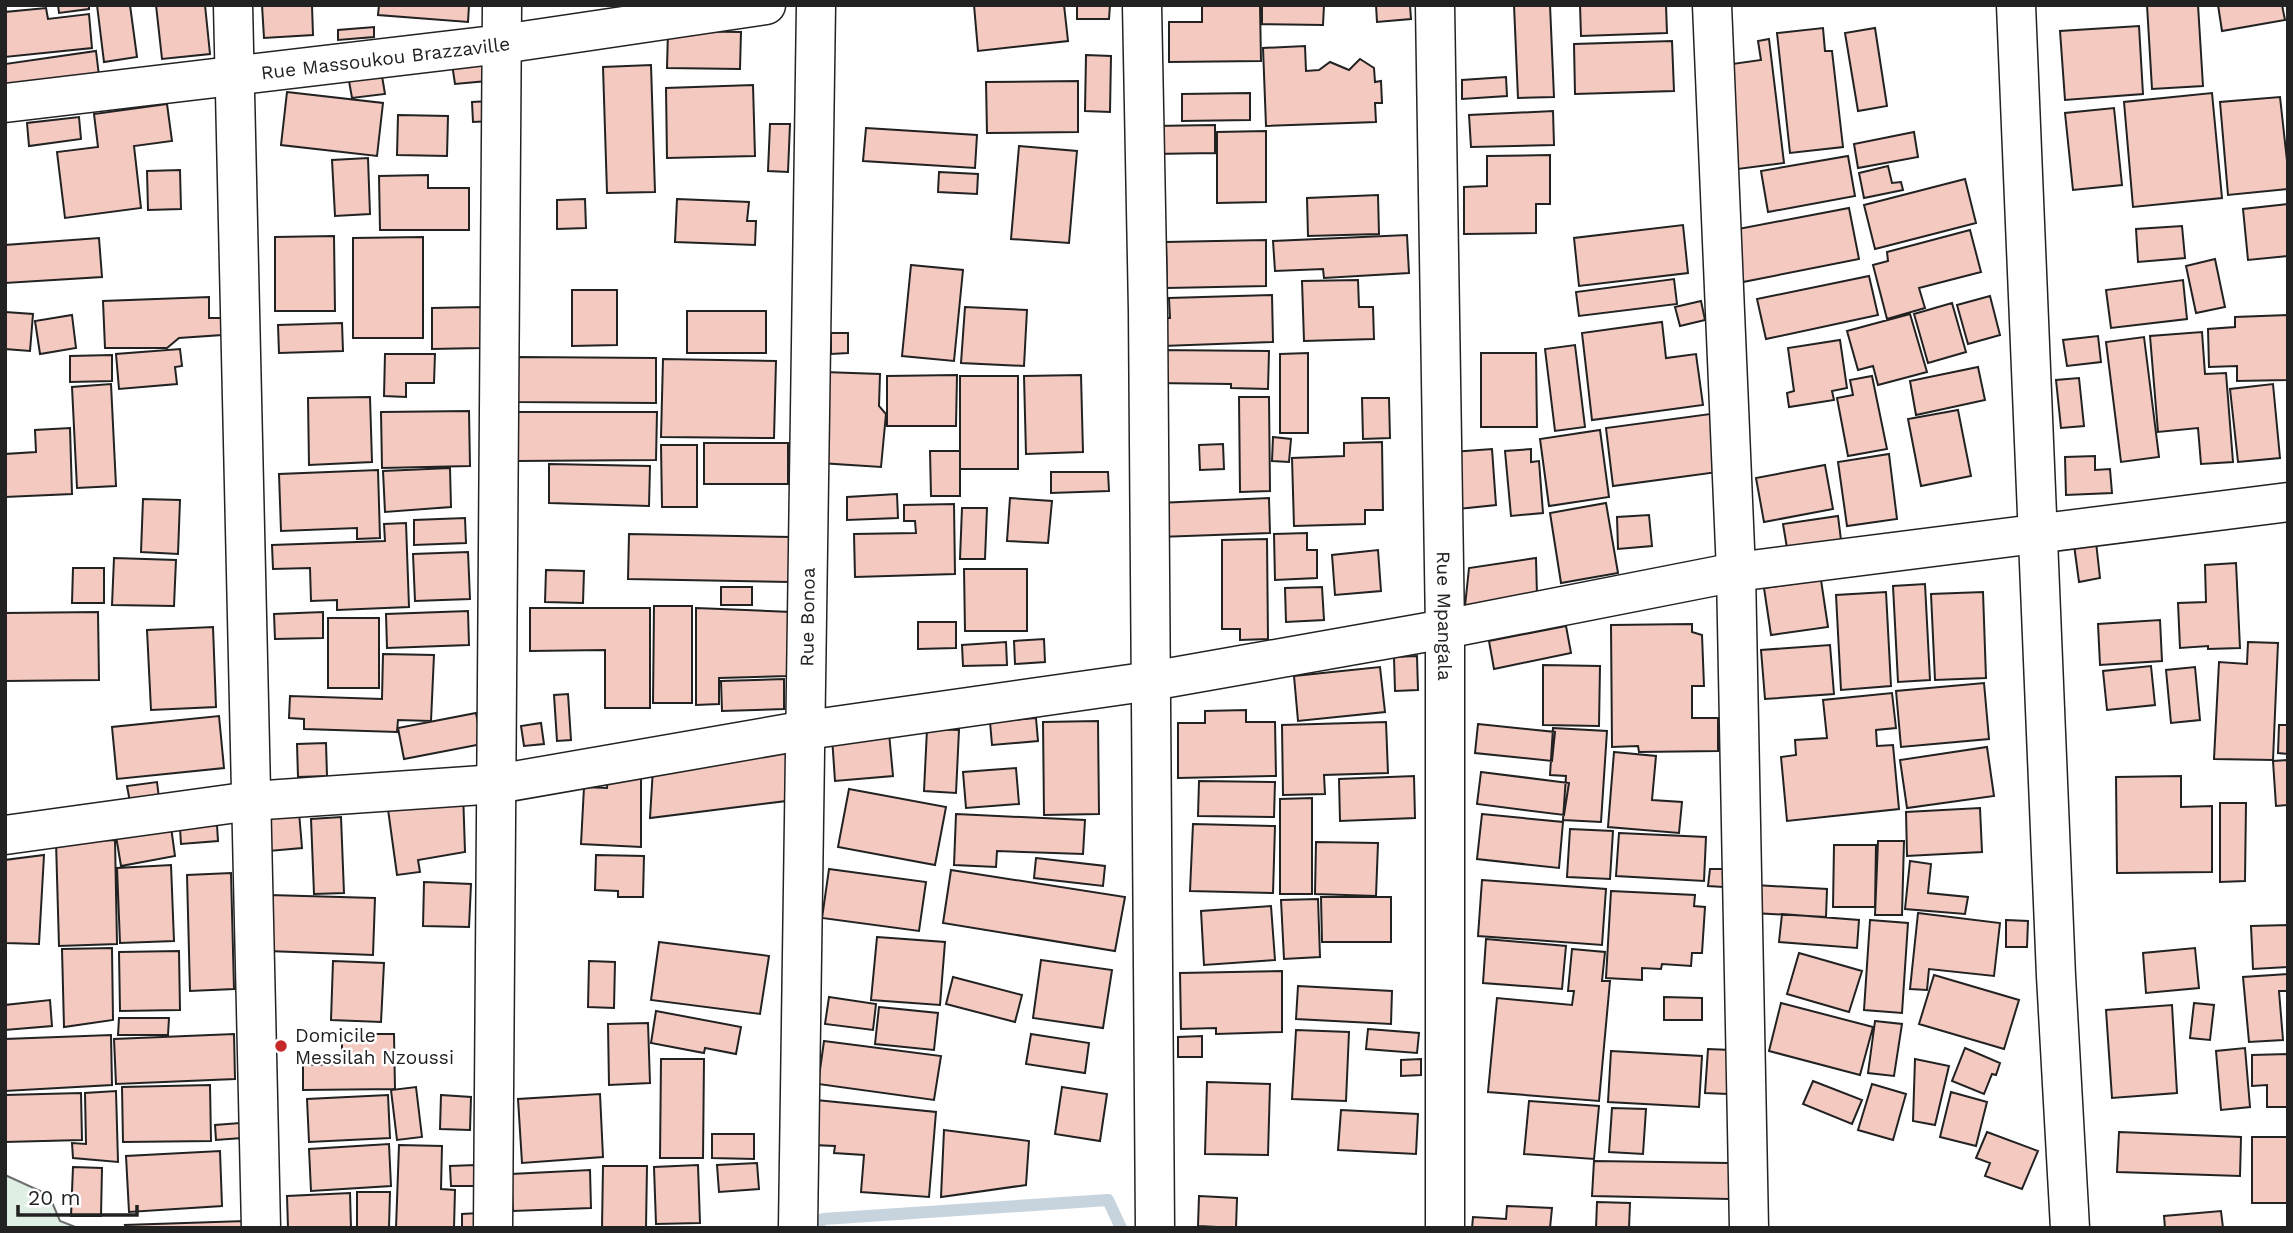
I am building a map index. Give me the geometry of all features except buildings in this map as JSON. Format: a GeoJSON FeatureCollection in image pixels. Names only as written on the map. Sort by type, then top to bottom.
{"type":"FeatureCollection","features":[{"type":"Feature","properties":{"kind":"street"},"geometry":{"type":"LineString","coordinates":[[233,5],[261,1228]]}},
{"type":"Feature","properties":{"kind":"street"},"geometry":{"type":"LineString","coordinates":[[493,1228],[502,5]]}},
{"type":"Feature","properties":{"kind":"street","name":"Rue Massoukou Brazzaville"},"geometry":{"type":"LineString","coordinates":[[5,103],[502,44],[766,5]]}},
{"type":"Feature","properties":{"kind":"street","name":"Rue Bonoa"},"geometry":{"type":"LineString","coordinates":[[798,1228],[816,5]]}},
{"type":"Feature","properties":{"kind":"street"},"geometry":{"type":"LineString","coordinates":[[1142,5],[1151,681],[1154,1228]]}},
{"type":"Feature","properties":{"kind":"street","name":"Rue Mpangala"},"geometry":{"type":"LineString","coordinates":[[1435,5],[1445,628],[1445,1228]]}},
{"type":"Feature","properties":{"kind":"street"},"geometry":{"type":"LineString","coordinates":[[1712,5],[1736,572],[1749,1228]]}},
{"type":"Feature","properties":{"kind":"street"},"geometry":{"type":"LineString","coordinates":[[2016,5],[2056,976],[2070,1228]]}},
{"type":"Feature","properties":{"kind":"street"},"geometry":{"type":"LineString","coordinates":[[5,835],[251,800],[497,785],[807,730],[1151,681],[1736,572],[2288,502]]}},
{"type":"Feature","properties":{"kind":"green space"},"geometry":{"type":"Polygon","coordinates":[[[5,1175],[49,1195],[60,1221],[78,1228],[5,1228],[5,1175]]]}},
{"type":"Feature","properties":{"kind":"waterway"},"geometry":{"type":"LineString","coordinates":[[816,1228],[823,1219],[1108,1200],[1121,1228]]}},
{"type":"Feature","properties":{"kind":"place","name":"Domicile Messilah Nzoussi"},"geometry":{"type":"Point","coordinates":[281,1046]}}]}
